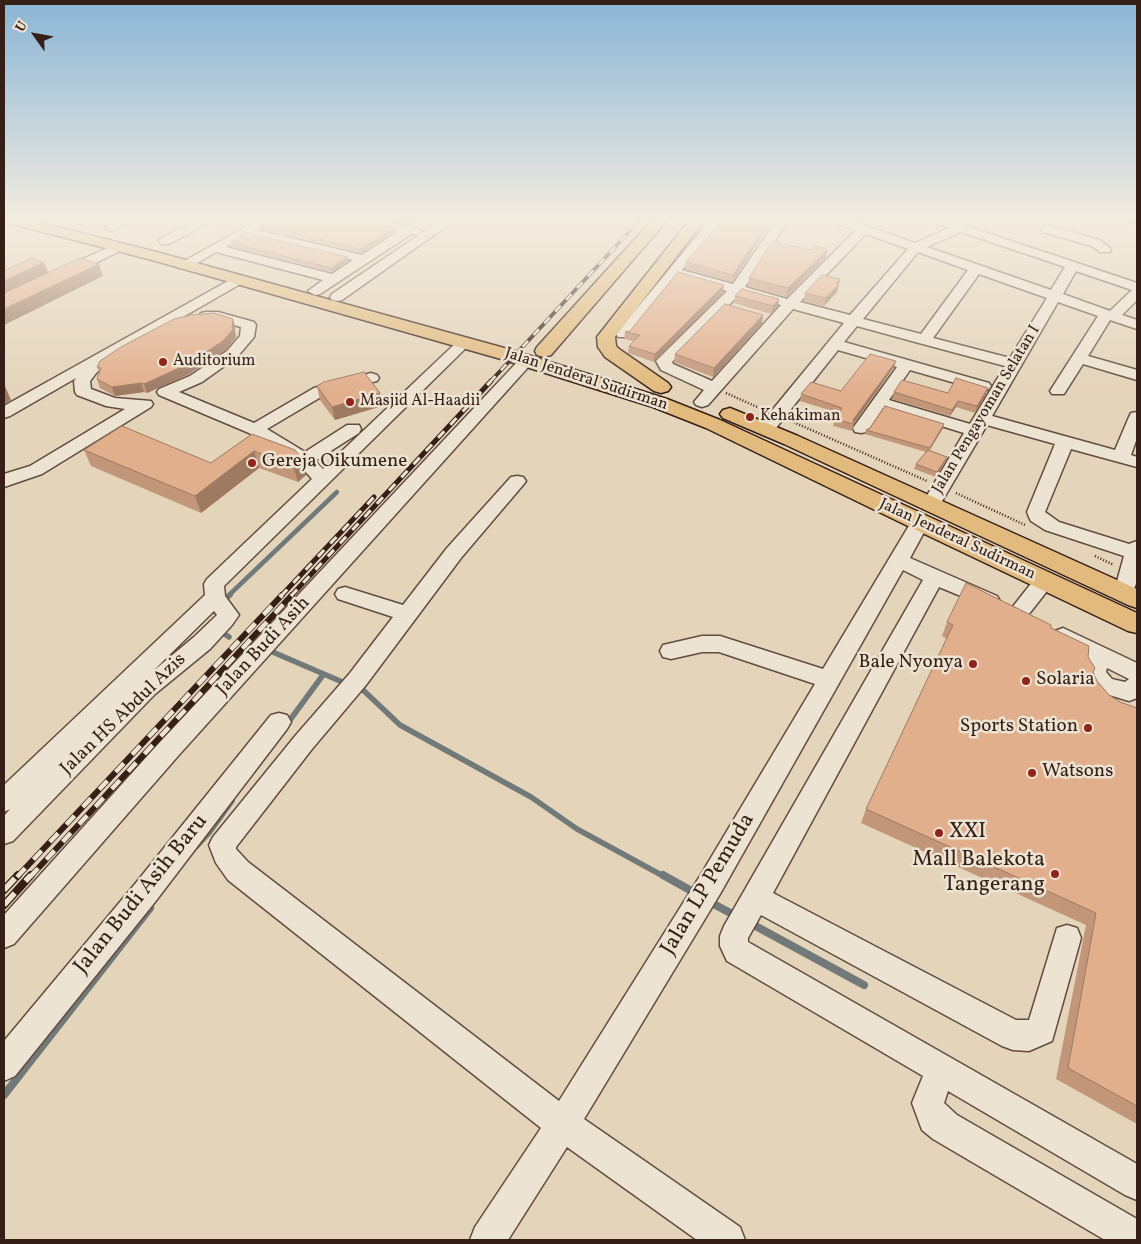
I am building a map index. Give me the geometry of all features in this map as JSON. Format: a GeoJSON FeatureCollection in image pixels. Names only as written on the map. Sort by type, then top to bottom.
{"type":"FeatureCollection","features":[{"type":"Feature","properties":{"kind":"main road","name":"Jalan Jenderal Sudirman"},"geometry":{"type":"LineString","coordinates":[[227,276],[464,342],[563,372],[644,387],[708,395],[766,429],[925,514],[1044,581],[1137,624]]}},
{"type":"Feature","properties":{"kind":"main road","name":"Jalan Jenderal Sudirman"},"geometry":{"type":"LineString","coordinates":[[250,276],[544,351],[644,387],[713,424],[925,514],[1131,596]]}},
{"type":"Feature","properties":{"kind":"main road"},"geometry":{"type":"LineString","coordinates":[[563,372],[552,363],[544,351],[610,276]]}},
{"type":"Feature","properties":{"kind":"main road"},"geometry":{"type":"LineString","coordinates":[[644,387],[607,347],[606,337],[654,276]]}},
{"type":"Feature","properties":{"kind":"street"},"geometry":{"type":"LineString","coordinates":[[53,279],[59,276]]}},
{"type":"Feature","properties":{"kind":"street"},"geometry":{"type":"LineString","coordinates":[[323,276],[334,279]]}},
{"type":"Feature","properties":{"kind":"street"},"geometry":{"type":"LineString","coordinates":[[314,291],[338,276]]}},
{"type":"Feature","properties":{"kind":"street"},"geometry":{"type":"LineString","coordinates":[[337,297],[367,276]]}},
{"type":"Feature","properties":{"kind":"street"},"geometry":{"type":"LineString","coordinates":[[623,334],[670,276]]}},
{"type":"Feature","properties":{"kind":"street"},"geometry":{"type":"LineString","coordinates":[[688,276],[1014,364]]}},
{"type":"Feature","properties":{"kind":"street"},"geometry":{"type":"LineString","coordinates":[[746,276],[737,289],[664,362],[666,367],[708,395],[818,276]]}},
{"type":"Feature","properties":{"kind":"street"},"geometry":{"type":"LineString","coordinates":[[766,429],[892,276]]}},
{"type":"Feature","properties":{"kind":"street"},"geometry":{"type":"LineString","coordinates":[[924,340],[971,276]]}},
{"type":"Feature","properties":{"kind":"street"},"geometry":{"type":"LineString","coordinates":[[996,276],[1137,325]]}},
{"type":"Feature","properties":{"kind":"street","name":"Jalan Pengayoman Selatan I"},"geometry":{"type":"LineString","coordinates":[[925,514],[1066,276]]}},
{"type":"Feature","properties":{"kind":"street"},"geometry":{"type":"LineString","coordinates":[[1058,391],[1110,315],[1136,290],[1101,276]]}},
{"type":"Feature","properties":{"kind":"street"},"geometry":{"type":"LineString","coordinates":[[4,413],[237,280]]}},
{"type":"Feature","properties":{"kind":"street"},"geometry":{"type":"LineString","coordinates":[[720,305],[739,310]]}},
{"type":"Feature","properties":{"kind":"street"},"geometry":{"type":"LineString","coordinates":[[6,477],[36,470],[142,406],[165,392],[196,379],[232,354],[247,337],[249,325],[218,316],[196,317],[171,323],[118,351],[92,369],[82,381],[83,392],[112,403],[142,406]]}},
{"type":"Feature","properties":{"kind":"street"},"geometry":{"type":"LineString","coordinates":[[757,316],[775,321]]}},
{"type":"Feature","properties":{"kind":"street"},"geometry":{"type":"LineString","coordinates":[[165,392],[255,429],[306,460],[322,479],[464,342]]}},
{"type":"Feature","properties":{"kind":"street"},"geometry":{"type":"LineString","coordinates":[[834,344],[998,390]]}},
{"type":"Feature","properties":{"kind":"street"},"geometry":{"type":"LineString","coordinates":[[1079,358],[1137,375]]}},
{"type":"Feature","properties":{"kind":"street","name":"Jalan Budi Asih"},"geometry":{"type":"LineString","coordinates":[[4,934],[170,749],[526,360]]}},
{"type":"Feature","properties":{"kind":"street"},"geometry":{"type":"LineString","coordinates":[[861,428],[906,365]]}},
{"type":"Feature","properties":{"kind":"street"},"geometry":{"type":"LineString","coordinates":[[255,429],[320,391],[371,378]]}},
{"type":"Feature","properties":{"kind":"street"},"geometry":{"type":"LineString","coordinates":[[880,402],[1065,441],[1129,460],[1137,418]]}},
{"type":"Feature","properties":{"kind":"street"},"geometry":{"type":"LineString","coordinates":[[306,460],[353,429]]}},
{"type":"Feature","properties":{"kind":"street"},"geometry":{"type":"LineString","coordinates":[[1065,441],[1036,512],[1038,517],[1052,526],[1136,550],[1131,596]]}},
{"type":"Feature","properties":{"kind":"street","name":"Jalan HS Abdul Azis"},"geometry":{"type":"LineString","coordinates":[[4,833],[20,797],[221,605],[214,584],[322,479]]}},
{"type":"Feature","properties":{"kind":"street"},"geometry":{"type":"LineString","coordinates":[[222,845],[304,742],[358,679],[454,553],[517,481]]}},
{"type":"Feature","properties":{"kind":"street","name":"Jalan LP Pemuda"},"geometry":{"type":"LineString","coordinates":[[488,1240],[563,1124],[710,885],[925,514]]}},
{"type":"Feature","properties":{"kind":"street"},"geometry":{"type":"LineString","coordinates":[[899,561],[1031,621],[1137,673]]}},
{"type":"Feature","properties":{"kind":"street"},"geometry":{"type":"LineString","coordinates":[[936,577],[932,580],[755,902],[734,936],[734,946],[737,951],[1137,1183]]}},
{"type":"Feature","properties":{"kind":"street"},"geometry":{"type":"LineString","coordinates":[[1031,621],[1044,581]]}},
{"type":"Feature","properties":{"kind":"street"},"geometry":{"type":"LineString","coordinates":[[345,594],[407,614]]}},
{"type":"Feature","properties":{"kind":"street"},"geometry":{"type":"LineString","coordinates":[[671,651],[702,644],[720,644],[830,680]]}},
{"type":"Feature","properties":{"kind":"street"},"geometry":{"type":"LineString","coordinates":[[1100,655],[1094,674],[1104,685],[1129,692],[1137,685]]}},
{"type":"Feature","properties":{"kind":"street","name":"Jalan Budi Asih Baru"},"geometry":{"type":"LineString","coordinates":[[4,1066],[274,728],[304,742]]}},
{"type":"Feature","properties":{"kind":"street"},"geometry":{"type":"LineString","coordinates":[[189,836],[222,845]]}},
{"type":"Feature","properties":{"kind":"street"},"geometry":{"type":"LineString","coordinates":[[222,845],[225,855],[238,871],[563,1124],[727,1240]]}},
{"type":"Feature","properties":{"kind":"street"},"geometry":{"type":"LineString","coordinates":[[755,902],[1013,1035],[1029,1036],[1041,1030],[1068,938]]}},
{"type":"Feature","properties":{"kind":"street"},"geometry":{"type":"LineString","coordinates":[[941,1068],[928,1103],[934,1118],[945,1127],[1137,1239]]}},
{"type":"Feature","properties":{"kind":"building"},"geometry":{"type":"Polygon","coordinates":[[[4,276],[14,276],[4,281],[4,276]]]}},
{"type":"Feature","properties":{"kind":"building"},"geometry":{"type":"Polygon","coordinates":[[[41,276],[74,276],[4,309],[4,293],[41,276]]]}},
{"type":"Feature","properties":{"kind":"building"},"geometry":{"type":"Polygon","coordinates":[[[675,276],[692,276],[724,285],[655,354],[629,346],[640,335],[625,332],[630,331],[675,276]]]}},
{"type":"Feature","properties":{"kind":"building"},"geometry":{"type":"Polygon","coordinates":[[[750,276],[800,276],[788,288],[749,278],[750,276]]]}},
{"type":"Feature","properties":{"kind":"building"},"geometry":{"type":"Polygon","coordinates":[[[821,276],[840,279],[836,283],[839,284],[826,298],[805,293],[821,276]]]}},
{"type":"Feature","properties":{"kind":"building"},"geometry":{"type":"Polygon","coordinates":[[[742,289],[779,299],[773,306],[735,296],[742,289]]]}},
{"type":"Feature","properties":{"kind":"building"},"geometry":{"type":"Polygon","coordinates":[[[725,304],[763,315],[714,368],[675,354],[725,304]]]}},
{"type":"Feature","properties":{"kind":"building","name":"Auditorium"},"geometry":{"type":"Polygon","coordinates":[[[214,313],[233,319],[232,328],[234,328],[223,341],[186,365],[144,384],[112,387],[97,379],[101,368],[97,367],[100,361],[121,347],[174,319],[214,313]]]}},
{"type":"Feature","properties":{"kind":"building"},"geometry":{"type":"Polygon","coordinates":[[[870,354],[896,361],[853,420],[854,424],[835,419],[842,408],[801,394],[811,382],[841,391],[870,354]]]}},
{"type":"Feature","properties":{"kind":"building"},"geometry":{"type":"Polygon","coordinates":[[[364,372],[380,393],[332,407],[317,386],[324,382],[364,372]]]}},
{"type":"Feature","properties":{"kind":"building"},"geometry":{"type":"Polygon","coordinates":[[[956,378],[988,388],[977,406],[958,401],[952,410],[894,392],[902,380],[948,393],[956,378]]]}},
{"type":"Feature","properties":{"kind":"building"},"geometry":{"type":"Polygon","coordinates":[[[885,406],[944,424],[930,448],[866,430],[870,428],[885,406]]]}},
{"type":"Feature","properties":{"kind":"building"},"geometry":{"type":"Polygon","coordinates":[[[122,426],[211,463],[252,434],[295,450],[302,459],[293,466],[254,451],[195,496],[84,450],[122,426]]]}},
{"type":"Feature","properties":{"kind":"building"},"geometry":{"type":"Polygon","coordinates":[[[928,450],[947,457],[937,472],[916,464],[928,450]]]}},
{"type":"Feature","properties":{"kind":"building","name":"Mall Balekota Tangerang"},"geometry":{"type":"Polygon","coordinates":[[[966,583],[1089,646],[1088,657],[1095,668],[1093,672],[1097,681],[1109,695],[1120,702],[1137,708],[1137,1106],[1068,1068],[1096,913],[866,809],[953,625],[947,622],[966,583]]]}},
{"type":"Feature","properties":{"kind":"waterway"},"geometry":{"type":"LineString","coordinates":[[228,596],[337,492]]}},
{"type":"Feature","properties":{"kind":"waterway"},"geometry":{"type":"LineString","coordinates":[[222,602],[230,595]]}},
{"type":"Feature","properties":{"kind":"waterway"},"geometry":{"type":"LineString","coordinates":[[220,631],[229,637]]}},
{"type":"Feature","properties":{"kind":"waterway"},"geometry":{"type":"LineString","coordinates":[[268,650],[347,684]]}},
{"type":"Feature","properties":{"kind":"waterway"},"geometry":{"type":"LineString","coordinates":[[287,724],[323,675]]}},
{"type":"Feature","properties":{"kind":"waterway"},"geometry":{"type":"LineString","coordinates":[[357,687],[362,689],[400,725],[531,797],[577,829],[665,877]]}},
{"type":"Feature","properties":{"kind":"waterway"},"geometry":{"type":"LineString","coordinates":[[196,847],[209,833],[232,801]]}},
{"type":"Feature","properties":{"kind":"waterway"},"geometry":{"type":"LineString","coordinates":[[4,815],[14,805]]}},
{"type":"Feature","properties":{"kind":"waterway"},"geometry":{"type":"LineString","coordinates":[[663,875],[697,894]]}},
{"type":"Feature","properties":{"kind":"waterway"},"geometry":{"type":"LineString","coordinates":[[708,901],[736,916]]}},
{"type":"Feature","properties":{"kind":"waterway"},"geometry":{"type":"LineString","coordinates":[[4,1095],[150,908]]}},
{"type":"Feature","properties":{"kind":"waterway"},"geometry":{"type":"LineString","coordinates":[[750,923],[864,985]]}},
{"type":"Feature","properties":{"kind":"railway"},"geometry":{"type":"LineString","coordinates":[[490,382],[588,276]]}},
{"type":"Feature","properties":{"kind":"railway"},"geometry":{"type":"LineString","coordinates":[[291,596],[491,381]]}},
{"type":"Feature","properties":{"kind":"railway"},"geometry":{"type":"LineString","coordinates":[[281,596],[374,497]]}},
{"type":"Feature","properties":{"kind":"railway"},"geometry":{"type":"LineString","coordinates":[[17,877],[282,595]]}},
{"type":"Feature","properties":{"kind":"railway"},"geometry":{"type":"LineString","coordinates":[[30,877],[292,595]]}},
{"type":"Feature","properties":{"kind":"railway"},"geometry":{"type":"LineString","coordinates":[[4,890],[18,875]]}},
{"type":"Feature","properties":{"kind":"railway"},"geometry":{"type":"LineString","coordinates":[[4,905],[31,875]]}},
{"type":"Feature","properties":{"kind":"place","name":"Auditorium"},"geometry":{"type":"Point","coordinates":[163,362]}},
{"type":"Feature","properties":{"kind":"place","name":"Masjid Al-Haadii"},"geometry":{"type":"Point","coordinates":[350,402]}},
{"type":"Feature","properties":{"kind":"place","name":"Kehakiman"},"geometry":{"type":"Point","coordinates":[750,417]}},
{"type":"Feature","properties":{"kind":"place","name":"Gereja Oikumene"},"geometry":{"type":"Point","coordinates":[252,463]}},
{"type":"Feature","properties":{"kind":"place","name":"Bale Nyonya"},"geometry":{"type":"Point","coordinates":[973,664]}},
{"type":"Feature","properties":{"kind":"place","name":"Solaria"},"geometry":{"type":"Point","coordinates":[1026,681]}},
{"type":"Feature","properties":{"kind":"place","name":"Sports Station"},"geometry":{"type":"Point","coordinates":[1088,728]}},
{"type":"Feature","properties":{"kind":"place","name":"Watsons"},"geometry":{"type":"Point","coordinates":[1032,773]}},
{"type":"Feature","properties":{"kind":"place","name":"XXI"},"geometry":{"type":"Point","coordinates":[939,833]}},
{"type":"Feature","properties":{"kind":"place","name":"Mall Balekota Tangerang"},"geometry":{"type":"Point","coordinates":[1055,874]}}]}
